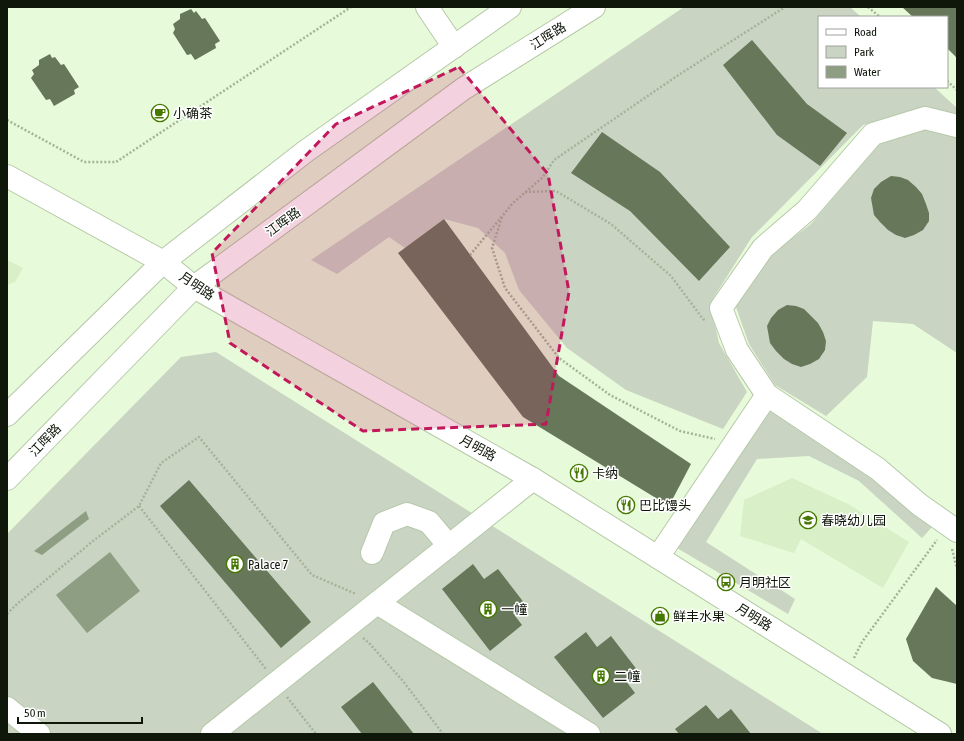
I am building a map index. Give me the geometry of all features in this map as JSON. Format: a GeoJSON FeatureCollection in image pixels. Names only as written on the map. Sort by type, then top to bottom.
{"type":"FeatureCollection","features":[{"type":"Feature","properties":{"kind":"street"},"geometry":{"type":"LineString","coordinates":[[427,7],[454,47]]}},
{"type":"Feature","properties":{"kind":"street"},"geometry":{"type":"LineString","coordinates":[[7,415],[163,262],[306,151],[510,7]]}},
{"type":"Feature","properties":{"kind":"street","name":"江晖路"},"geometry":{"type":"LineString","coordinates":[[7,479],[194,287],[463,89],[594,7]]}},
{"type":"Feature","properties":{"kind":"street"},"geometry":{"type":"LineString","coordinates":[[953,528],[920,505],[878,469],[767,396],[737,350],[721,308],[763,248],[807,210],[873,134],[925,118],[957,126]]}},
{"type":"Feature","properties":{"kind":"street","name":"月明路"},"geometry":{"type":"LineString","coordinates":[[7,176],[163,262],[194,287],[533,479],[940,734]]}},
{"type":"Feature","properties":{"kind":"street"},"geometry":{"type":"LineString","coordinates":[[658,558],[767,396]]}},
{"type":"Feature","properties":{"kind":"street"},"geometry":{"type":"LineString","coordinates":[[212,734],[533,479]]}},
{"type":"Feature","properties":{"kind":"street"},"geometry":{"type":"LineString","coordinates":[[372,553],[384,523],[407,514],[429,522],[449,546]]}},
{"type":"Feature","properties":{"kind":"street"},"geometry":{"type":"LineString","coordinates":[[377,603],[589,734]]}},
{"type":"Feature","properties":{"kind":"street"},"geometry":{"type":"LineString","coordinates":[[7,708],[39,734]]}},
{"type":"Feature","properties":{"kind":"path"},"geometry":{"type":"LineString","coordinates":[[7,120],[84,162],[116,162],[351,7]]}},
{"type":"Feature","properties":{"kind":"path"},"geometry":{"type":"LineString","coordinates":[[470,255],[512,203],[544,177],[554,160],[677,76],[785,7]]}},
{"type":"Feature","properties":{"kind":"path"},"geometry":{"type":"LineString","coordinates":[[868,7],[879,16]]}},
{"type":"Feature","properties":{"kind":"path"},"geometry":{"type":"LineString","coordinates":[[948,81],[957,90]]}},
{"type":"Feature","properties":{"kind":"path"},"geometry":{"type":"LineString","coordinates":[[525,192],[556,191],[611,224],[671,276],[703,319],[730,334]]}},
{"type":"Feature","properties":{"kind":"path"},"geometry":{"type":"LineString","coordinates":[[503,215],[492,248],[506,288],[559,358],[610,395],[680,431],[734,444]]}},
{"type":"Feature","properties":{"kind":"path"},"geometry":{"type":"LineString","coordinates":[[7,614],[18,603],[93,541],[139,506],[161,463],[199,437],[312,575],[377,603]]}},
{"type":"Feature","properties":{"kind":"path"},"geometry":{"type":"LineString","coordinates":[[139,506],[316,734]]}},
{"type":"Feature","properties":{"kind":"path"},"geometry":{"type":"LineString","coordinates":[[846,675],[862,642],[953,528]]}},
{"type":"Feature","properties":{"kind":"path"},"geometry":{"type":"LineString","coordinates":[[348,626],[369,643],[403,681],[443,734]]}},
{"type":"Feature","properties":{"kind":"highlighted area"},"geometry":{"type":"Polygon","coordinates":[[[459,67],[548,174],[569,292],[546,424],[363,431],[230,343],[212,253],[336,124],[459,67]]]}},
{"type":"Feature","properties":{"kind":"shaded area"},"geometry":{"type":"Polygon","coordinates":[[[7,260],[23,268],[15,282],[7,285],[7,260]]]}},
{"type":"Feature","properties":{"kind":"shaded area","name":"春晓幼儿园"},"geometry":{"type":"Polygon","coordinates":[[[792,478],[850,505],[909,542],[883,588],[801,539],[794,553],[740,536],[744,500],[792,478]]]}},
{"type":"Feature","properties":{"kind":"green space"},"geometry":{"type":"Polygon","coordinates":[[[684,7],[850,7],[860,16],[818,16],[818,88],[935,88],[957,108],[957,115],[927,107],[863,125],[752,237],[710,303],[719,343],[747,392],[723,429],[626,390],[567,348],[519,290],[505,253],[478,228],[444,219],[405,248],[389,237],[337,274],[311,260],[684,7]]]}},
{"type":"Feature","properties":{"kind":"green space"},"geometry":{"type":"Polygon","coordinates":[[[925,128],[957,137],[957,353],[913,324],[873,321],[867,377],[826,416],[775,385],[749,344],[736,307],[774,252],[811,224],[880,143],[925,128]]]}},
{"type":"Feature","properties":{"kind":"green space"},"geometry":{"type":"Polygon","coordinates":[[[216,352],[823,734],[7,734],[7,534],[181,357],[216,352]]]}},
{"type":"Feature","properties":{"kind":"green space"},"geometry":{"type":"Polygon","coordinates":[[[769,408],[861,468],[932,527],[922,538],[859,481],[809,456],[757,459],[706,542],[795,599],[788,614],[677,548],[769,408]]]}},
{"type":"Feature","properties":{"kind":"water"},"geometry":{"type":"Polygon","coordinates":[[[86,511],[89,519],[42,555],[34,551],[86,511]]]}},
{"type":"Feature","properties":{"kind":"water"},"geometry":{"type":"Polygon","coordinates":[[[110,552],[140,591],[87,633],[56,595],[110,552]]]}},
{"type":"Feature","properties":{"kind":"building"},"geometry":{"type":"Polygon","coordinates":[[[902,7],[957,7],[957,58],[948,49],[948,16],[912,16],[902,7]]]}},
{"type":"Feature","properties":{"kind":"building"},"geometry":{"type":"Polygon","coordinates":[[[191,9],[194,13],[196,11],[202,19],[205,18],[220,41],[215,44],[216,48],[195,60],[191,54],[187,55],[173,33],[175,29],[173,24],[180,19],[180,14],[191,9]]]}},
{"type":"Feature","properties":{"kind":"building"},"geometry":{"type":"Polygon","coordinates":[[[752,40],[807,104],[847,133],[820,166],[777,135],[723,65],[752,40]]]}},
{"type":"Feature","properties":{"kind":"building"},"geometry":{"type":"Polygon","coordinates":[[[50,54],[52,58],[55,57],[61,65],[64,64],[79,87],[74,90],[75,94],[54,106],[50,99],[46,100],[31,78],[34,74],[32,70],[39,65],[39,60],[50,54]]]}},
{"type":"Feature","properties":{"kind":"building"},"geometry":{"type":"Polygon","coordinates":[[[602,132],[660,172],[730,247],[699,281],[630,211],[571,173],[602,132]]]}},
{"type":"Feature","properties":{"kind":"building"},"geometry":{"type":"Polygon","coordinates":[[[891,176],[908,180],[916,187],[922,194],[929,213],[929,221],[923,230],[905,238],[888,230],[874,215],[871,198],[874,189],[881,182],[891,176]]]}},
{"type":"Feature","properties":{"kind":"building"},"geometry":{"type":"Polygon","coordinates":[[[444,219],[559,376],[691,464],[669,506],[523,417],[398,253],[444,219]]]}},
{"type":"Feature","properties":{"kind":"building"},"geometry":{"type":"Polygon","coordinates":[[[787,305],[804,309],[818,323],[826,341],[825,350],[819,359],[801,367],[784,359],[770,343],[767,326],[771,318],[778,310],[787,305]]]}},
{"type":"Feature","properties":{"kind":"building","name":"Palace 7"},"geometry":{"type":"Polygon","coordinates":[[[189,480],[311,622],[281,648],[160,506],[189,480]]]}},
{"type":"Feature","properties":{"kind":"building","name":"一幢"},"geometry":{"type":"Polygon","coordinates":[[[473,564],[484,579],[498,569],[525,604],[513,613],[522,625],[490,651],[442,589],[473,564]]]}},
{"type":"Feature","properties":{"kind":"building"},"geometry":{"type":"Polygon","coordinates":[[[936,587],[957,606],[957,684],[932,678],[913,661],[906,639],[936,587]]]}},
{"type":"Feature","properties":{"kind":"building","name":"二幢"},"geometry":{"type":"Polygon","coordinates":[[[586,632],[597,647],[611,636],[638,671],[626,681],[635,693],[603,718],[554,657],[586,632]]]}},
{"type":"Feature","properties":{"kind":"building"},"geometry":{"type":"Polygon","coordinates":[[[373,682],[414,734],[362,734],[341,707],[373,682]]]}},
{"type":"Feature","properties":{"kind":"building"},"geometry":{"type":"Polygon","coordinates":[[[706,705],[718,719],[731,709],[751,734],[679,734],[675,729],[706,705]]]}},
{"type":"Feature","properties":{"kind":"place","name":"小确茶"},"geometry":{"type":"Point","coordinates":[160,113]}},
{"type":"Feature","properties":{"kind":"place","name":"卡纳"},"geometry":{"type":"Point","coordinates":[579,473]}},
{"type":"Feature","properties":{"kind":"place","name":"巴比馒头"},"geometry":{"type":"Point","coordinates":[626,505]}},
{"type":"Feature","properties":{"kind":"place","name":"春晓幼儿园"},"geometry":{"type":"Point","coordinates":[808,520]}},
{"type":"Feature","properties":{"kind":"place","name":"Palace 7"},"geometry":{"type":"Point","coordinates":[235,564]}},
{"type":"Feature","properties":{"kind":"place","name":"月明社区"},"geometry":{"type":"Point","coordinates":[726,582]}},
{"type":"Feature","properties":{"kind":"place","name":"一幢"},"geometry":{"type":"Point","coordinates":[488,609]}},
{"type":"Feature","properties":{"kind":"place","name":"鲜丰水果"},"geometry":{"type":"Point","coordinates":[660,616]}},
{"type":"Feature","properties":{"kind":"place","name":"二幢"},"geometry":{"type":"Point","coordinates":[601,676]}}]}
